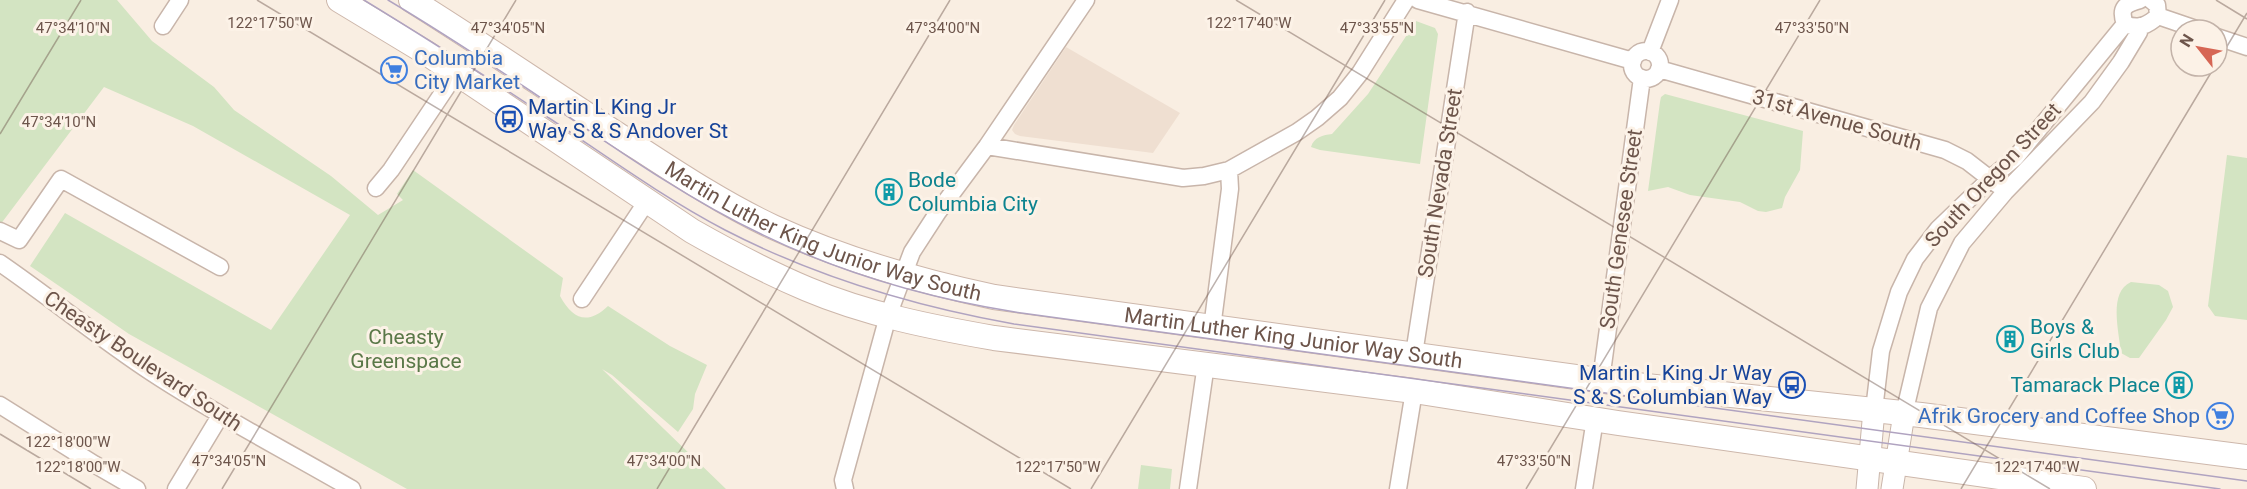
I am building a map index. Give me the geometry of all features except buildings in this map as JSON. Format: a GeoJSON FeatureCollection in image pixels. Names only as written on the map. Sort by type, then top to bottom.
{"type":"FeatureCollection","features":[{"type":"Feature","properties":{"kind":"main road","name":"Martin Luther King Junior Way South"},"geometry":{"type":"LineString","coordinates":[[339,0],[456,73],[692,231],[736,256],[808,290],[888,316],[994,338],[1414,391],[2084,489]]}},
{"type":"Feature","properties":{"kind":"main road","name":"Martin Luther King Junior Way South"},"geometry":{"type":"LineString","coordinates":[[411,0],[687,179],[737,208],[798,237],[903,275],[994,297],[1212,328],[1601,380],[1874,410],[2247,458]]}},
{"type":"Feature","properties":{"kind":"street"},"geometry":{"type":"LineString","coordinates":[[164,26],[180,0]]}},
{"type":"Feature","properties":{"kind":"street"},"geometry":{"type":"LineString","coordinates":[[845,489],[843,480],[888,316],[912,252],[1086,0]]}},
{"type":"Feature","properties":{"kind":"street"},"geometry":{"type":"LineString","coordinates":[[987,146],[1183,178],[1229,170],[1297,132],[1340,98],[1360,73],[1406,0]]}},
{"type":"Feature","properties":{"kind":"street"},"geometry":{"type":"LineString","coordinates":[[1418,0],[1467,12],[1633,61]]}},
{"type":"Feature","properties":{"kind":"street"},"geometry":{"type":"LineString","coordinates":[[1650,52],[1670,0]]}},
{"type":"Feature","properties":{"kind":"street"},"geometry":{"type":"LineString","coordinates":[[2110,0],[2133,3]]}},
{"type":"Feature","properties":{"kind":"street"},"geometry":{"type":"LineString","coordinates":[[2133,3],[2121,15],[2132,25],[2148,25],[2155,8],[2175,18]]}},
{"type":"Feature","properties":{"kind":"street","name":"South Nevada Street"},"geometry":{"type":"LineString","coordinates":[[1414,354],[1467,12]]}},
{"type":"Feature","properties":{"kind":"street","name":"South Oregon Street"},"geometry":{"type":"LineString","coordinates":[[1874,410],[1881,351],[1899,292],[1915,259],[1938,229],[2022,150],[2132,25],[2139,32],[2092,102],[2005,192],[1962,243],[1929,308],[1904,414]]}},
{"type":"Feature","properties":{"kind":"street"},"geometry":{"type":"LineString","coordinates":[[2229,41],[2247,47]]}},
{"type":"Feature","properties":{"kind":"street"},"geometry":{"type":"LineString","coordinates":[[1641,52],[1650,52],[1659,61],[1659,69],[1650,78],[1642,78],[1633,70],[1633,61],[1641,52]]}},
{"type":"Feature","properties":{"kind":"street","name":"31st Avenue South"},"geometry":{"type":"LineString","coordinates":[[1659,69],[1945,150],[1967,161],[1991,178],[2005,192]]}},
{"type":"Feature","properties":{"kind":"street"},"geometry":{"type":"LineString","coordinates":[[376,188],[391,170],[456,73]]}},
{"type":"Feature","properties":{"kind":"street","name":"South Genesee Street"},"geometry":{"type":"LineString","coordinates":[[1601,380],[1642,78]]}},
{"type":"Feature","properties":{"kind":"street"},"geometry":{"type":"LineString","coordinates":[[1212,328],[1230,189],[1229,170]]}},
{"type":"Feature","properties":{"kind":"street"},"geometry":{"type":"LineString","coordinates":[[0,231],[19,240],[61,179],[220,267]]}},
{"type":"Feature","properties":{"kind":"street"},"geometry":{"type":"LineString","coordinates":[[582,299],[647,201]]}},
{"type":"Feature","properties":{"kind":"street","name":"Cheasty Boulevard South"},"geometry":{"type":"LineString","coordinates":[[0,263],[83,326],[220,416],[352,489]]}},
{"type":"Feature","properties":{"kind":"street"},"geometry":{"type":"LineString","coordinates":[[1188,489],[1206,364]]}},
{"type":"Feature","properties":{"kind":"street"},"geometry":{"type":"LineString","coordinates":[[1398,489],[1414,391]]}},
{"type":"Feature","properties":{"kind":"street"},"geometry":{"type":"LineString","coordinates":[[0,405],[94,465],[137,489]]}},
{"type":"Feature","properties":{"kind":"street"},"geometry":{"type":"LineString","coordinates":[[1867,489],[1874,410]]}},
{"type":"Feature","properties":{"kind":"street"},"geometry":{"type":"LineString","coordinates":[[1892,489],[1904,414]]}},
{"type":"Feature","properties":{"kind":"street"},"geometry":{"type":"LineString","coordinates":[[176,489],[220,416]]}},
{"type":"Feature","properties":{"kind":"street"},"geometry":{"type":"LineString","coordinates":[[1584,489],[1595,419]]}},
{"type":"Feature","properties":{"kind":"shaded area"},"geometry":{"type":"Polygon","coordinates":[[[1066,47],[1180,113],[1153,153],[1015,134],[1012,130],[1014,125],[1066,47]]]}},
{"type":"Feature","properties":{"kind":"green space","name":"Cheasty Greenspace"},"geometry":{"type":"Polygon","coordinates":[[[0,0],[117,0],[152,41],[214,87],[234,110],[331,176],[378,215],[403,200],[397,194],[413,170],[563,278],[560,296],[576,315],[587,318],[608,306],[670,346],[707,365],[695,394],[693,409],[678,432],[602,369],[726,489],[407,489],[129,334],[30,266],[65,213],[271,330],[350,215],[193,126],[104,87],[0,225],[0,0]]]}},
{"type":"Feature","properties":{"kind":"green space"},"geometry":{"type":"Polygon","coordinates":[[[1416,21],[1435,28],[1438,34],[1420,164],[1311,147],[1317,139],[1332,134],[1368,94],[1416,21]]]}},
{"type":"Feature","properties":{"kind":"green space"},"geometry":{"type":"Polygon","coordinates":[[[1665,94],[1803,131],[1800,170],[1785,197],[1782,208],[1766,212],[1758,211],[1740,202],[1690,195],[1668,187],[1648,191],[1660,102],[1661,97],[1665,94]]]}},
{"type":"Feature","properties":{"kind":"green space"},"geometry":{"type":"Polygon","coordinates":[[[2227,155],[2247,158],[2247,320],[2215,316],[2208,306],[2227,155]]]}},
{"type":"Feature","properties":{"kind":"green space"},"geometry":{"type":"Polygon","coordinates":[[[2131,282],[2159,285],[2168,291],[2173,307],[2139,358],[2130,358],[2121,353],[2117,324],[2119,294],[2131,282]]]}},
{"type":"Feature","properties":{"kind":"green space"},"geometry":{"type":"Polygon","coordinates":[[[1141,465],[1172,469],[1170,489],[1138,489],[1141,465]]]}},
{"type":"Feature","properties":{"kind":"tram line"},"geometry":{"type":"LineString","coordinates":[[364,0],[702,218],[794,262],[902,299],[1014,324],[2220,489]]}},
{"type":"Feature","properties":{"kind":"tram line"},"geometry":{"type":"LineString","coordinates":[[388,0],[707,206],[761,234],[822,261],[917,291],[1015,312],[2247,481]]}},
{"type":"Feature","properties":{"kind":"place","name":"Columbia City Market"},"geometry":{"type":"Point","coordinates":[394,70]}},
{"type":"Feature","properties":{"kind":"place","name":"Martin L King Jr Way S & S Andover St"},"geometry":{"type":"Point","coordinates":[509,119]}},
{"type":"Feature","properties":{"kind":"place","name":"Bode Columbia City"},"geometry":{"type":"Point","coordinates":[889,192]}},
{"type":"Feature","properties":{"kind":"place","name":"Boys & Girls Club"},"geometry":{"type":"Point","coordinates":[2010,339]}},
{"type":"Feature","properties":{"kind":"place","name":"Martin L King Jr Way S & S Columbian Way"},"geometry":{"type":"Point","coordinates":[1792,385]}},
{"type":"Feature","properties":{"kind":"place","name":"Tamarack Place"},"geometry":{"type":"Point","coordinates":[2179,385]}},
{"type":"Feature","properties":{"kind":"place","name":"Afrik Grocery and Coffee Shop"},"geometry":{"type":"Point","coordinates":[2220,416]}}]}
